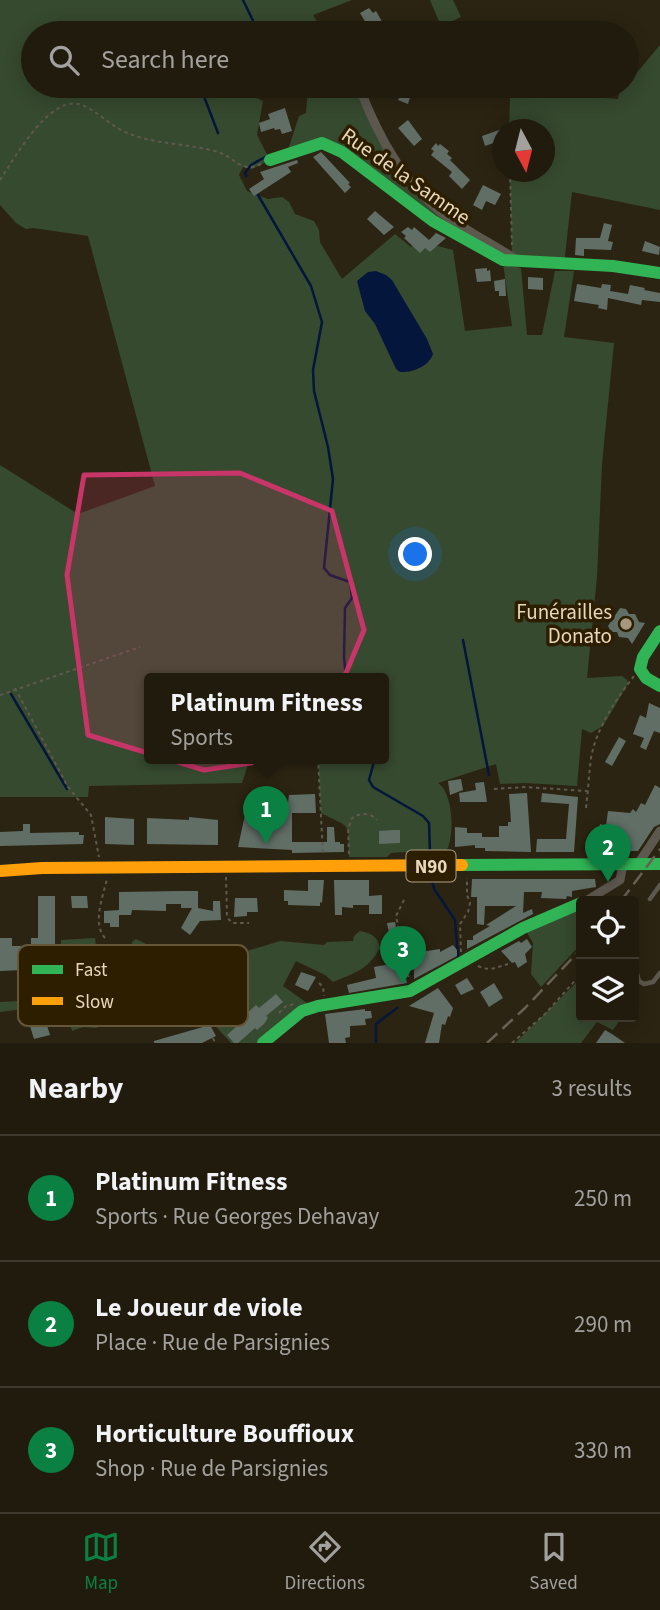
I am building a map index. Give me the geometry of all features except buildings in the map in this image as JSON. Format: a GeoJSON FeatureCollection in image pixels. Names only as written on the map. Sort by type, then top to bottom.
{"type":"FeatureCollection","features":[{"type":"Feature","properties":{"kind":"street"},"geometry":{"type":"LineString","coordinates":[[364,98],[374,123],[390,150],[423,194],[443,213],[515,259],[660,273]]}},
{"type":"Feature","properties":{"kind":"street","name":"Rue de la Samme"},"geometry":{"type":"LineString","coordinates":[[270,160],[312,145],[328,144],[456,236],[503,260],[515,259]]}},
{"type":"Feature","properties":{"kind":"street"},"geometry":{"type":"LineString","coordinates":[[660,631],[643,657],[640,669],[646,678],[660,686]]}},
{"type":"Feature","properties":{"kind":"street"},"geometry":{"type":"LineString","coordinates":[[638,864],[660,831]]}},
{"type":"Feature","properties":{"kind":"street","name":"N90"},"geometry":{"type":"LineString","coordinates":[[0,869],[101,864],[224,867],[660,864]]}},
{"type":"Feature","properties":{"kind":"street"},"geometry":{"type":"LineString","coordinates":[[597,896],[620,880],[623,864]]}},
{"type":"Feature","properties":{"kind":"street"},"geometry":{"type":"LineString","coordinates":[[263,1043],[296,1014],[309,1008],[396,995],[413,989],[526,927],[576,905]]}},
{"type":"Feature","properties":{"kind":"lane"},"geometry":{"type":"LineString","coordinates":[[650,899],[660,885]]}},
{"type":"Feature","properties":{"kind":"lane"},"geometry":{"type":"LineString","coordinates":[[639,981],[644,984],[653,982],[660,973]]}},
{"type":"Feature","properties":{"kind":"path"},"geometry":{"type":"LineString","coordinates":[[0,180],[48,116],[63,104],[71,103],[83,106],[124,132],[221,153],[243,167],[252,169]]}},
{"type":"Feature","properties":{"kind":"path"},"geometry":{"type":"LineString","coordinates":[[511,182],[515,259]]}},
{"type":"Feature","properties":{"kind":"path"},"geometry":{"type":"LineString","coordinates":[[0,695],[140,647]]}},
{"type":"Feature","properties":{"kind":"path"},"geometry":{"type":"LineString","coordinates":[[586,807],[591,756],[600,732],[640,669]]}},
{"type":"Feature","properties":{"kind":"path"},"geometry":{"type":"LineString","coordinates":[[15,688],[68,787],[91,815],[101,864],[98,923],[100,933],[105,938]]}},
{"type":"Feature","properties":{"kind":"path"},"geometry":{"type":"LineString","coordinates":[[318,764],[323,866]]}},
{"type":"Feature","properties":{"kind":"path"},"geometry":{"type":"LineString","coordinates":[[494,789],[525,787],[588,792]]}},
{"type":"Feature","properties":{"kind":"path"},"geometry":{"type":"LineString","coordinates":[[349,866],[348,829],[352,818],[365,814],[373,815],[377,820]]}},
{"type":"Feature","properties":{"kind":"path"},"geometry":{"type":"LineString","coordinates":[[467,865],[467,895],[470,903],[460,924],[465,961],[485,969],[495,969],[508,964]]}},
{"type":"Feature","properties":{"kind":"path"},"geometry":{"type":"LineString","coordinates":[[224,867],[227,917],[232,923],[249,923]]}},
{"type":"Feature","properties":{"kind":"path"},"geometry":{"type":"LineString","coordinates":[[404,900],[396,916],[405,966],[413,989]]}},
{"type":"Feature","properties":{"kind":"path"},"geometry":{"type":"LineString","coordinates":[[512,1043],[545,1014],[576,980]]}},
{"type":"Feature","properties":{"kind":"path"},"geometry":{"type":"LineString","coordinates":[[213,1038],[215,1043]]}},
{"type":"Feature","properties":{"kind":"highlighted area"},"geometry":{"type":"Polygon","coordinates":[[[240,473],[332,511],[364,630],[312,754],[204,770],[88,735],[67,575],[84,475],[240,473]]]}},
{"type":"Feature","properties":{"kind":"green space"},"geometry":{"type":"Polygon","coordinates":[[[0,0],[352,0],[313,15],[317,21],[21,21],[21,98],[257,98],[263,101],[257,135],[270,160],[252,169],[243,167],[239,175],[247,191],[268,199],[282,197],[289,202],[295,214],[314,221],[319,230],[320,242],[342,279],[395,234],[411,247],[419,241],[453,250],[465,331],[512,326],[503,263],[521,268],[527,335],[542,335],[555,271],[574,271],[564,337],[614,343],[602,464],[597,577],[587,678],[622,676],[628,684],[603,726],[591,733],[582,729],[577,786],[500,784],[496,764],[438,783],[447,797],[451,818],[450,841],[443,856],[409,856],[405,852],[391,853],[387,857],[349,857],[346,827],[321,813],[318,764],[389,764],[389,673],[144,673],[144,764],[248,764],[242,783],[89,786],[88,797],[0,797],[0,465],[78,514],[155,486],[88,236],[26,229],[16,223],[0,205],[0,0]]]}},
{"type":"Feature","properties":{"kind":"green space"},"geometry":{"type":"Polygon","coordinates":[[[430,0],[453,0],[461,17],[452,21],[439,21],[430,0]]]}},
{"type":"Feature","properties":{"kind":"green space"},"geometry":{"type":"Polygon","coordinates":[[[660,45],[660,210],[572,192],[564,265],[512,257],[510,182],[555,182],[555,119],[509,119],[510,98],[639,98],[639,70],[660,45]]]}},
{"type":"Feature","properties":{"kind":"green space"},"geometry":{"type":"Polygon","coordinates":[[[307,98],[364,98],[374,123],[423,194],[482,250],[334,146],[287,153],[299,116],[306,113],[307,98]]]}},
{"type":"Feature","properties":{"kind":"green space"},"geometry":{"type":"Polygon","coordinates":[[[576,908],[576,949],[541,987],[531,974],[533,943],[526,931],[576,908]]]}},
{"type":"Feature","properties":{"kind":"green space"},"geometry":{"type":"Polygon","coordinates":[[[360,931],[373,936],[377,941],[380,948],[370,962],[333,982],[325,975],[296,961],[283,986],[307,1003],[309,1008],[263,1043],[231,1043],[215,1026],[248,1026],[248,951],[280,941],[324,945],[327,942],[353,941],[360,931]]]}},
{"type":"Feature","properties":{"kind":"green space"},"geometry":{"type":"Polygon","coordinates":[[[95,938],[96,945],[61,945],[61,940],[95,938]]]}},
{"type":"Feature","properties":{"kind":"green space"},"geometry":{"type":"Polygon","coordinates":[[[136,939],[148,945],[132,945],[136,939]]]}},
{"type":"Feature","properties":{"kind":"green space"},"geometry":{"type":"Polygon","coordinates":[[[576,983],[576,1022],[597,1022],[581,1043],[515,1043],[576,983]]]}},
{"type":"Feature","properties":{"kind":"green space"},"geometry":{"type":"Polygon","coordinates":[[[18,1001],[18,1010],[0,1012],[0,1002],[18,1001]]]}},
{"type":"Feature","properties":{"kind":"green space"},"geometry":{"type":"Polygon","coordinates":[[[597,1022],[619,1022],[613,1030],[597,1022]]]}},
{"type":"Feature","properties":{"kind":"green space"},"geometry":{"type":"Polygon","coordinates":[[[71,1026],[101,1026],[83,1027],[72,1031],[71,1026]]]}},
{"type":"Feature","properties":{"kind":"water"},"geometry":{"type":"Polygon","coordinates":[[[376,271],[392,280],[433,354],[428,362],[415,370],[400,372],[396,369],[375,324],[365,311],[357,281],[368,272],[376,271]]]}},
{"type":"Feature","properties":{"kind":"waterway"},"geometry":{"type":"LineString","coordinates":[[243,0],[253,21]]}},
{"type":"Feature","properties":{"kind":"waterway"},"geometry":{"type":"LineString","coordinates":[[205,98],[218,133]]}},
{"type":"Feature","properties":{"kind":"waterway"},"geometry":{"type":"LineString","coordinates":[[246,176],[245,173],[251,165],[265,157]]}},
{"type":"Feature","properties":{"kind":"waterway"},"geometry":{"type":"LineString","coordinates":[[258,195],[311,286],[322,322],[313,370],[314,391],[333,479],[324,568],[330,575],[350,582],[352,598],[345,608],[346,673]]}},
{"type":"Feature","properties":{"kind":"waterway"},"geometry":{"type":"LineString","coordinates":[[463,640],[489,775]]}},
{"type":"Feature","properties":{"kind":"waterway"},"geometry":{"type":"LineString","coordinates":[[11,694],[67,789]]}},
{"type":"Feature","properties":{"kind":"waterway"},"geometry":{"type":"LineString","coordinates":[[373,764],[369,780],[373,787],[423,816],[429,823],[430,853]]}},
{"type":"Feature","properties":{"kind":"waterway"},"geometry":{"type":"LineString","coordinates":[[432,879],[434,889],[455,920],[458,957]]}},
{"type":"Feature","properties":{"kind":"waterway"},"geometry":{"type":"LineString","coordinates":[[376,1043],[376,1024],[397,1008]]}},
{"type":"Feature","properties":{"kind":"railway"},"geometry":{"type":"LineString","coordinates":[[625,896],[660,849]]}},
{"type":"Feature","properties":{"kind":"railway"},"geometry":{"type":"LineString","coordinates":[[487,1043],[576,954]]}},
{"type":"Feature","properties":{"kind":"traffic: fast"},"geometry":{"type":"LineString","coordinates":[[270,160],[322,143],[342,152],[433,221],[503,260],[613,266],[660,273]]}},
{"type":"Feature","properties":{"kind":"traffic: fast"},"geometry":{"type":"LineString","coordinates":[[660,631],[643,657],[640,669],[646,678],[660,686]]}},
{"type":"Feature","properties":{"kind":"traffic: fast"},"geometry":{"type":"LineString","coordinates":[[462,865],[660,864]]}},
{"type":"Feature","properties":{"kind":"traffic: fast"},"geometry":{"type":"LineString","coordinates":[[263,1043],[302,1011],[410,991],[523,928],[576,905]]}},
{"type":"Feature","properties":{"kind":"traffic: slow"},"geometry":{"type":"LineString","coordinates":[[0,871],[42,868],[462,865]]}},
{"type":"Feature","properties":{"kind":"place","name":"Funérailles Donato"},"geometry":{"type":"Point","coordinates":[626,624]}},
{"type":"Feature","properties":{"kind":"place","name":"Platinum Fitness"},"geometry":{"type":"Point","coordinates":[266,844]}},
{"type":"Feature","properties":{"kind":"place","name":"Le Joueur de viole"},"geometry":{"type":"Point","coordinates":[608,882]}},
{"type":"Feature","properties":{"kind":"place","name":"Horticulture Bouffioux"},"geometry":{"type":"Point","coordinates":[403,984]}}]}
